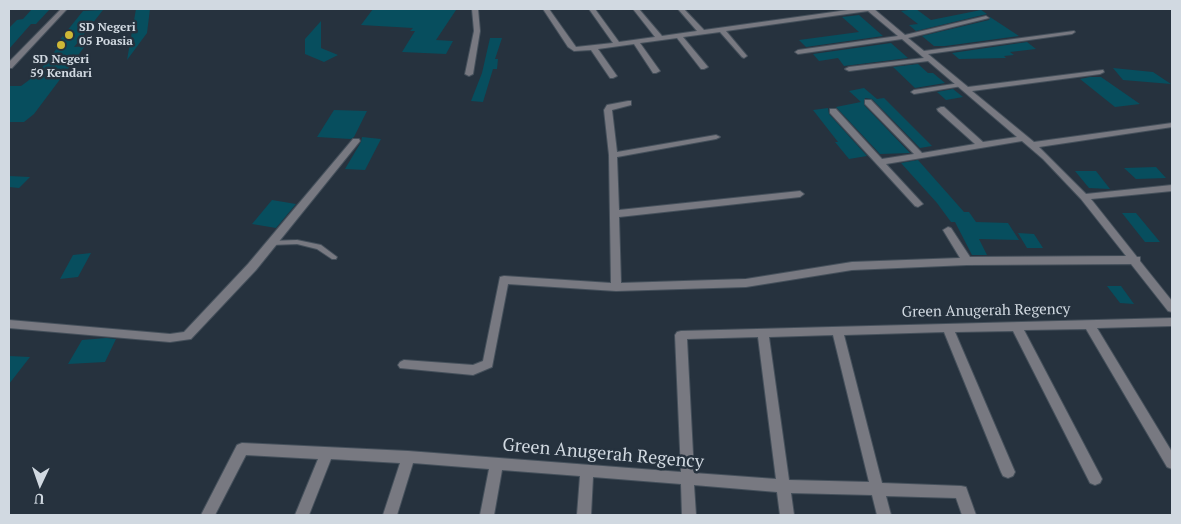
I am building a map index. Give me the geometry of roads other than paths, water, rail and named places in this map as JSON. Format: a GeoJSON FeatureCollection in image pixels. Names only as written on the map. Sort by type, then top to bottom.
{"type":"FeatureCollection","features":[{"type":"Feature","properties":{"kind":"street"},"geometry":{"type":"LineString","coordinates":[[9,66],[64,9]]}},
{"type":"Feature","properties":{"kind":"street"},"geometry":{"type":"LineString","coordinates":[[469,74],[477,32],[475,9]]}},
{"type":"Feature","properties":{"kind":"street"},"geometry":{"type":"LineString","coordinates":[[546,9],[570,46],[574,49],[868,9],[1032,145],[1084,197],[1136,260],[1172,308]]}},
{"type":"Feature","properties":{"kind":"street"},"geometry":{"type":"LineString","coordinates":[[592,9],[617,44]]}},
{"type":"Feature","properties":{"kind":"street"},"geometry":{"type":"LineString","coordinates":[[636,9],[660,38]]}},
{"type":"Feature","properties":{"kind":"street"},"geometry":{"type":"LineString","coordinates":[[681,9],[702,32]]}},
{"type":"Feature","properties":{"kind":"street"},"geometry":{"type":"LineString","coordinates":[[798,52],[903,37],[986,18]]}},
{"type":"Feature","properties":{"kind":"street"},"geometry":{"type":"LineString","coordinates":[[721,29],[744,56]]}},
{"type":"Feature","properties":{"kind":"street"},"geometry":{"type":"LineString","coordinates":[[848,69],[1072,32]]}},
{"type":"Feature","properties":{"kind":"street"},"geometry":{"type":"LineString","coordinates":[[678,35],[704,67]]}},
{"type":"Feature","properties":{"kind":"street"},"geometry":{"type":"LineString","coordinates":[[634,41],[656,71]]}},
{"type":"Feature","properties":{"kind":"street"},"geometry":{"type":"LineString","coordinates":[[592,47],[613,76]]}},
{"type":"Feature","properties":{"kind":"street"},"geometry":{"type":"LineString","coordinates":[[962,87],[1100,72]]}},
{"type":"Feature","properties":{"kind":"street"},"geometry":{"type":"LineString","coordinates":[[868,102],[920,154]]}},
{"type":"Feature","properties":{"kind":"street"},"geometry":{"type":"LineString","coordinates":[[616,287],[612,154],[608,110],[610,107],[628,103]]}},
{"type":"Feature","properties":{"kind":"street"},"geometry":{"type":"LineString","coordinates":[[941,109],[980,144]]}},
{"type":"Feature","properties":{"kind":"street"},"geometry":{"type":"LineString","coordinates":[[833,110],[918,204]]}},
{"type":"Feature","properties":{"kind":"street"},"geometry":{"type":"LineString","coordinates":[[1032,145],[1172,125]]}},
{"type":"Feature","properties":{"kind":"street"},"geometry":{"type":"LineString","coordinates":[[612,154],[716,137]]}},
{"type":"Feature","properties":{"kind":"street"},"geometry":{"type":"LineString","coordinates":[[882,162],[920,154],[1023,138]]}},
{"type":"Feature","properties":{"kind":"street"},"geometry":{"type":"LineString","coordinates":[[9,324],[170,338],[187,336],[252,267],[356,142]]}},
{"type":"Feature","properties":{"kind":"street"},"geometry":{"type":"LineString","coordinates":[[1084,197],[1172,188]]}},
{"type":"Feature","properties":{"kind":"street"},"geometry":{"type":"LineString","coordinates":[[614,214],[800,194]]}},
{"type":"Feature","properties":{"kind":"street"},"geometry":{"type":"LineString","coordinates":[[948,230],[967,261]]}},
{"type":"Feature","properties":{"kind":"street"},"geometry":{"type":"LineString","coordinates":[[404,365],[473,370],[488,364],[504,280],[616,287],[746,283],[852,266],[967,261],[1136,260]]}},
{"type":"Feature","properties":{"kind":"street","name":"Green Anugerah Regency"},"geometry":{"type":"LineString","coordinates":[[689,480],[681,336],[837,330],[1172,322]]}},
{"type":"Feature","properties":{"kind":"street"},"geometry":{"type":"LineString","coordinates":[[1089,324],[1172,463]]}},
{"type":"Feature","properties":{"kind":"street"},"geometry":{"type":"LineString","coordinates":[[1016,326],[1095,479]]}},
{"type":"Feature","properties":{"kind":"street"},"geometry":{"type":"LineString","coordinates":[[948,328],[1008,472]]}},
{"type":"Feature","properties":{"kind":"street"},"geometry":{"type":"LineString","coordinates":[[837,330],[884,515]]}},
{"type":"Feature","properties":{"kind":"street"},"geometry":{"type":"LineString","coordinates":[[763,333],[787,515]]}},
{"type":"Feature","properties":{"kind":"street","name":"Green Anugerah Regency"},"geometry":{"type":"LineString","coordinates":[[208,515],[242,449],[408,457],[784,486],[961,492],[969,515]]}},
{"type":"Feature","properties":{"kind":"street"},"geometry":{"type":"LineString","coordinates":[[302,515],[327,452]]}},
{"type":"Feature","properties":{"kind":"street"},"geometry":{"type":"LineString","coordinates":[[390,515],[408,457]]}},
{"type":"Feature","properties":{"kind":"street"},"geometry":{"type":"LineString","coordinates":[[487,515],[497,464]]}},
{"type":"Feature","properties":{"kind":"street"},"geometry":{"type":"LineString","coordinates":[[584,515],[588,472]]}},
{"type":"Feature","properties":{"kind":"street"},"geometry":{"type":"LineString","coordinates":[[689,480],[689,515]]}},
{"type":"Feature","properties":{"kind":"lane"},"geometry":{"type":"LineString","coordinates":[[914,92],[962,87]]}},
{"type":"Feature","properties":{"kind":"lane"},"geometry":{"type":"LineString","coordinates":[[271,243],[297,242],[320,247],[334,257]]}},
{"type":"Feature","properties":{"kind":"place","name":"SD Negeri 05 Poasia"},"geometry":{"type":"Point","coordinates":[69,35]}},
{"type":"Feature","properties":{"kind":"place","name":"SD Negeri 59 Kendari"},"geometry":{"type":"Point","coordinates":[61,45]}}]}
